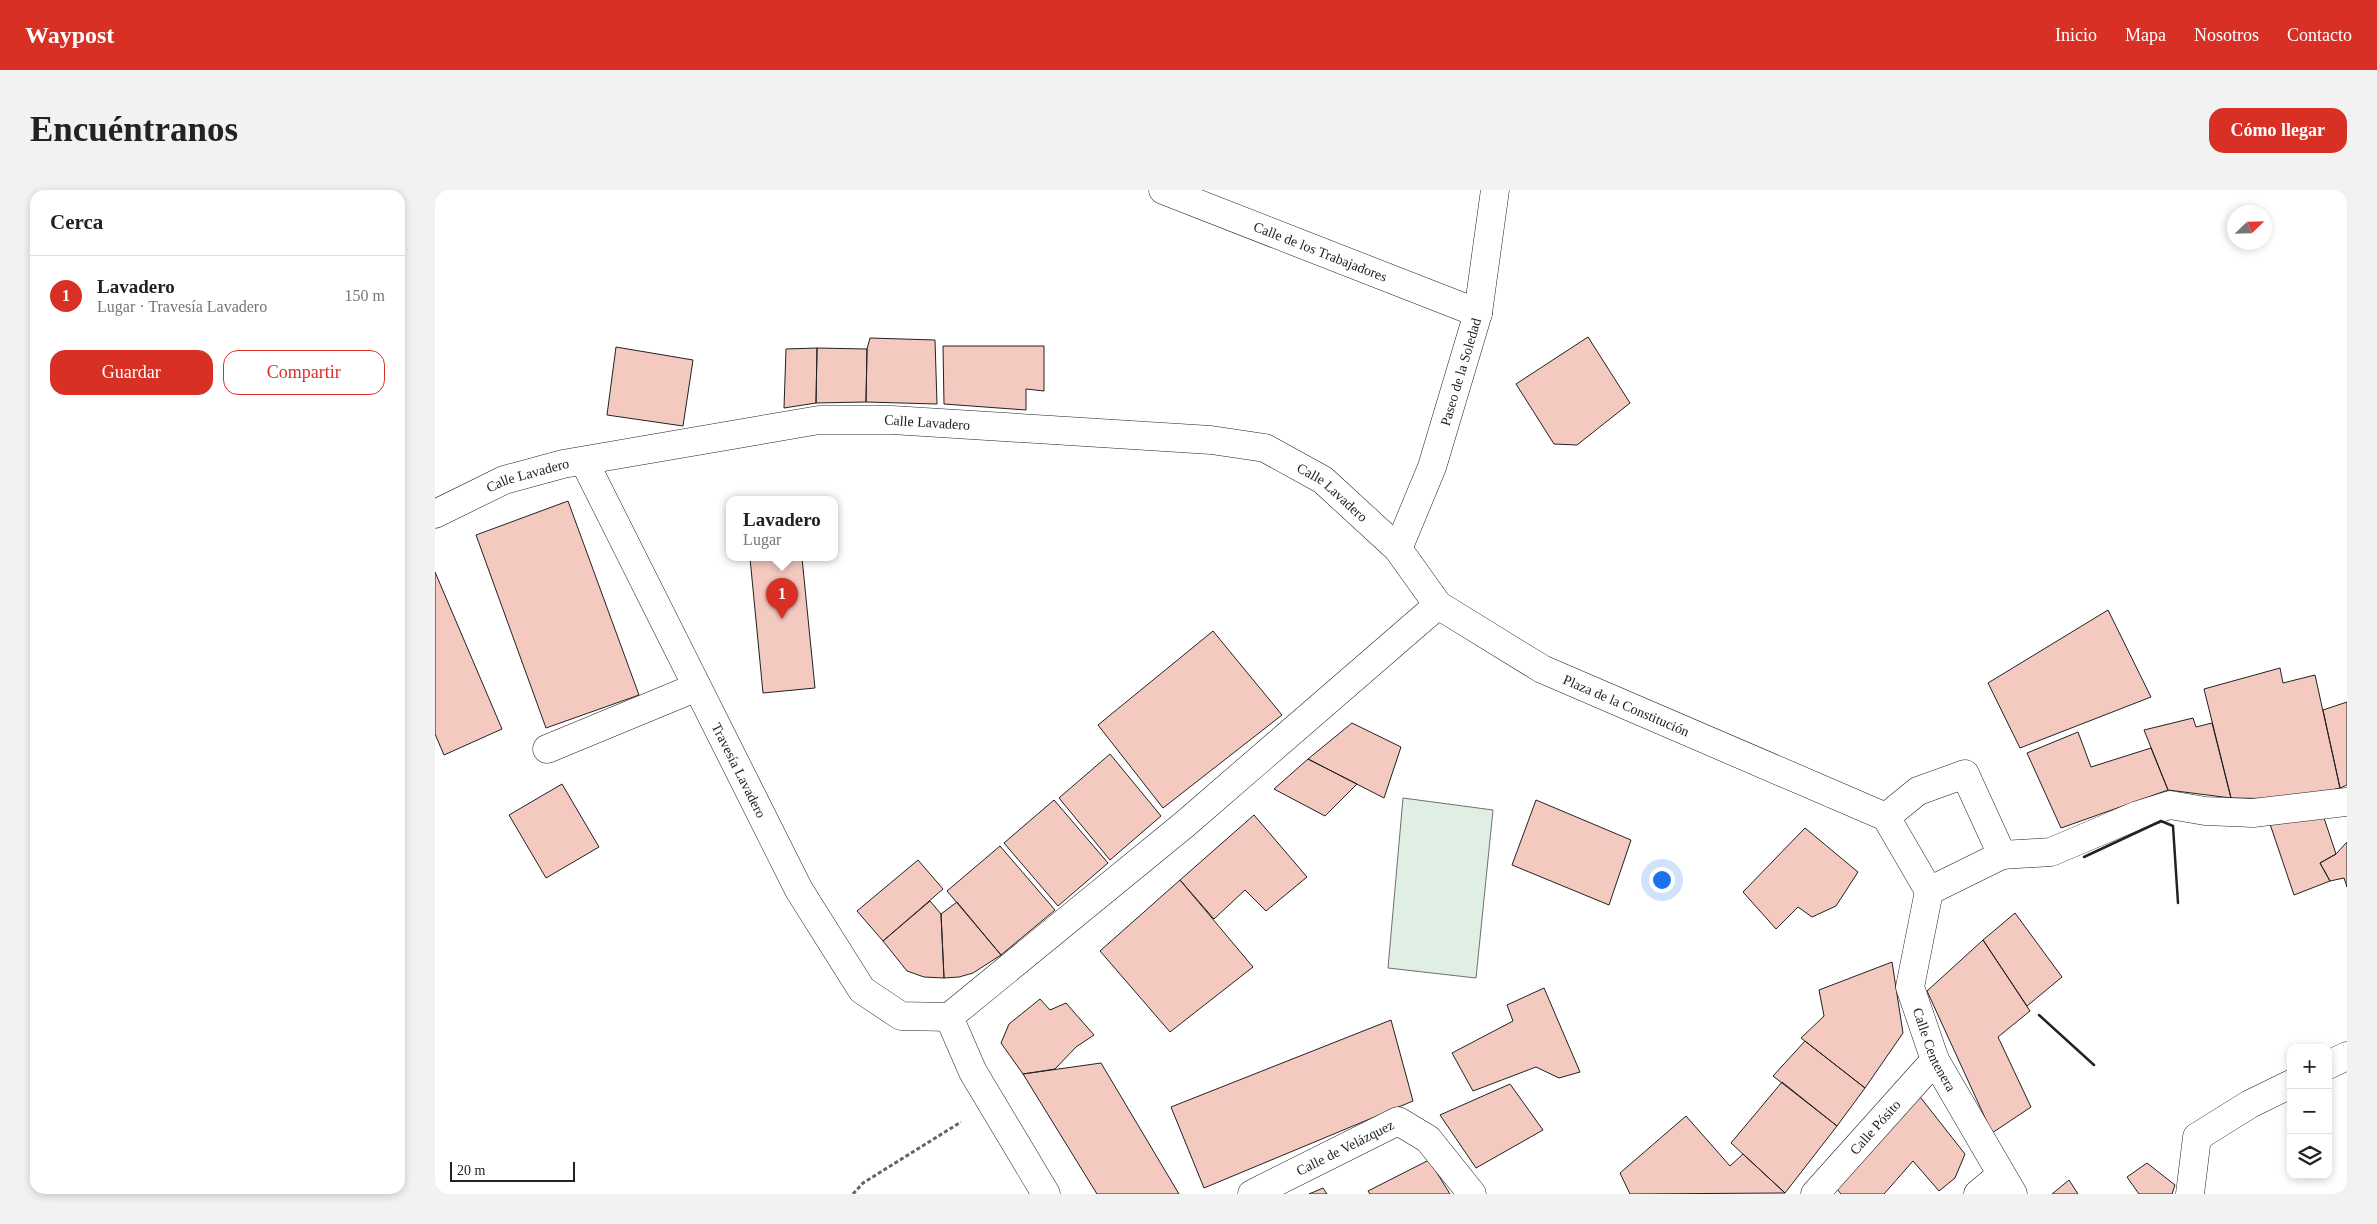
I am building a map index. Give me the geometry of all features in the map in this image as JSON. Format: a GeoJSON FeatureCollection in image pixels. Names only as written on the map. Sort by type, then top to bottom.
{"type":"FeatureCollection","features":[{"type":"Feature","properties":{"kind":"street","name":"Calle de los Trabajadores"},"geometry":{"type":"LineString","coordinates":[[1163,190],[1478,313]]}},
{"type":"Feature","properties":{"kind":"street","name":"Paseo de la Soledad"},"geometry":{"type":"LineString","coordinates":[[1399,548],[1432,467],[1478,313],[1495,190]]}},
{"type":"Feature","properties":{"kind":"street","name":"Calle Lavadero"},"geometry":{"type":"LineString","coordinates":[[435,514],[504,480],[584,461],[819,420],[892,420],[1211,440],[1265,448],[1323,480],[1399,548]]}},
{"type":"Feature","properties":{"kind":"street","name":"Travesía Lavadero"},"geometry":{"type":"LineString","coordinates":[[584,461],[799,890],[862,990],[901,1016],[949,1016]]}},
{"type":"Feature","properties":{"kind":"street","name":"Plaza de la Constitución"},"geometry":{"type":"LineString","coordinates":[[1399,548],[1438,605],[1542,669],[1886,817]]}},
{"type":"Feature","properties":{"kind":"street"},"geometry":{"type":"LineString","coordinates":[[1046,1194],[973,1072],[949,1016],[1185,824],[1438,605]]}},
{"type":"Feature","properties":{"kind":"street"},"geometry":{"type":"LineString","coordinates":[[547,749],[697,687]]}},
{"type":"Feature","properties":{"kind":"street"},"geometry":{"type":"LineString","coordinates":[[2002,855],[1965,774],[1918,791],[1886,817],[1929,891],[2002,855],[2051,852],[2169,805],[2205,811],[2253,813],[2347,802]]}},
{"type":"Feature","properties":{"kind":"street","name":"Calle Centenera"},"geometry":{"type":"LineString","coordinates":[[1929,891],[1910,987],[1935,1060],[2007,1185]]}},
{"type":"Feature","properties":{"kind":"street"},"geometry":{"type":"LineString","coordinates":[[2332,1063],[2347,1056]]}},
{"type":"Feature","properties":{"kind":"street","name":"Calle Pósito"},"geometry":{"type":"LineString","coordinates":[[1815,1194],[1935,1060]]}},
{"type":"Feature","properties":{"kind":"street"},"geometry":{"type":"LineString","coordinates":[[2190,1194],[2197,1137],[2249,1104],[2287,1086]]}},
{"type":"Feature","properties":{"kind":"street","name":"Calle de Velázquez"},"geometry":{"type":"LineString","coordinates":[[1252,1194],[1398,1121],[1428,1140],[1472,1194]]}},
{"type":"Feature","properties":{"kind":"street"},"geometry":{"type":"LineString","coordinates":[[1978,1194],[2007,1185]]}},
{"type":"Feature","properties":{"kind":"path"},"geometry":{"type":"LineString","coordinates":[[853,1194],[863,1183],[991,1103]]}},
{"type":"Feature","properties":{"kind":"green space"},"geometry":{"type":"Polygon","coordinates":[[[1403,798],[1493,810],[1476,978],[1388,968],[1403,798]]]}},
{"type":"Feature","properties":{"kind":"building"},"geometry":{"type":"Polygon","coordinates":[[[1588,337],[1630,403],[1577,445],[1554,444],[1516,384],[1588,337]]]}},
{"type":"Feature","properties":{"kind":"building"},"geometry":{"type":"Polygon","coordinates":[[[870,338],[935,340],[937,404],[866,402],[867,349],[870,338]]]}},
{"type":"Feature","properties":{"kind":"building"},"geometry":{"type":"Polygon","coordinates":[[[943,346],[1044,346],[1044,391],[1026,389],[1026,410],[944,404],[943,346]]]}},
{"type":"Feature","properties":{"kind":"building"},"geometry":{"type":"Polygon","coordinates":[[[616,347],[693,360],[683,426],[607,415],[616,347]]]}},
{"type":"Feature","properties":{"kind":"building"},"geometry":{"type":"Polygon","coordinates":[[[817,348],[816,403],[784,408],[786,349],[817,348]]]}},
{"type":"Feature","properties":{"kind":"building"},"geometry":{"type":"Polygon","coordinates":[[[817,348],[867,349],[866,402],[816,403],[817,348]]]}},
{"type":"Feature","properties":{"kind":"building"},"geometry":{"type":"Polygon","coordinates":[[[568,501],[639,695],[546,728],[476,535],[568,501]]]}},
{"type":"Feature","properties":{"kind":"building"},"geometry":{"type":"Polygon","coordinates":[[[750,561],[802,561],[815,688],[763,693],[750,561]]]}},
{"type":"Feature","properties":{"kind":"building"},"geometry":{"type":"Polygon","coordinates":[[[435,572],[502,729],[444,755],[435,734],[435,572]]]}},
{"type":"Feature","properties":{"kind":"building"},"geometry":{"type":"Polygon","coordinates":[[[2108,610],[2151,697],[2020,748],[1988,683],[2108,610]]]}},
{"type":"Feature","properties":{"kind":"building"},"geometry":{"type":"Polygon","coordinates":[[[1213,631],[1282,715],[1163,808],[1098,725],[1213,631]]]}},
{"type":"Feature","properties":{"kind":"building"},"geometry":{"type":"Polygon","coordinates":[[[2280,668],[2283,683],[2315,675],[2340,788],[2296,799],[2231,798],[2204,689],[2280,668]]]}},
{"type":"Feature","properties":{"kind":"building"},"geometry":{"type":"Polygon","coordinates":[[[2347,702],[2347,785],[2340,788],[2323,710],[2347,702]]]}},
{"type":"Feature","properties":{"kind":"building"},"geometry":{"type":"Polygon","coordinates":[[[2193,718],[2196,727],[2212,723],[2231,798],[2168,790],[2144,730],[2193,718]]]}},
{"type":"Feature","properties":{"kind":"building"},"geometry":{"type":"Polygon","coordinates":[[[1352,723],[1401,747],[1384,798],[1308,759],[1352,723]]]}},
{"type":"Feature","properties":{"kind":"building"},"geometry":{"type":"Polygon","coordinates":[[[2078,732],[2091,767],[2151,748],[2168,790],[2061,828],[2027,753],[2078,732]]]}},
{"type":"Feature","properties":{"kind":"building"},"geometry":{"type":"Polygon","coordinates":[[[1110,754],[1161,816],[1110,860],[1059,798],[1110,754]]]}},
{"type":"Feature","properties":{"kind":"building"},"geometry":{"type":"Polygon","coordinates":[[[1308,759],[1357,784],[1325,816],[1274,789],[1308,759]]]}},
{"type":"Feature","properties":{"kind":"building"},"geometry":{"type":"Polygon","coordinates":[[[562,784],[599,847],[546,878],[509,815],[562,784]]]}},
{"type":"Feature","properties":{"kind":"building"},"geometry":{"type":"Polygon","coordinates":[[[1054,800],[1108,863],[1058,906],[1004,843],[1054,800]]]}},
{"type":"Feature","properties":{"kind":"building"},"geometry":{"type":"Polygon","coordinates":[[[1536,800],[1631,840],[1609,905],[1512,865],[1536,800]]]}},
{"type":"Feature","properties":{"kind":"building"},"geometry":{"type":"Polygon","coordinates":[[[1254,815],[1307,877],[1266,911],[1245,890],[1214,919],[1180,880],[1254,815]]]}},
{"type":"Feature","properties":{"kind":"building"},"geometry":{"type":"Polygon","coordinates":[[[2324,818],[2336,854],[2320,863],[2330,881],[2294,895],[2270,824],[2324,818]]]}},
{"type":"Feature","properties":{"kind":"building"},"geometry":{"type":"Polygon","coordinates":[[[1805,828],[1858,872],[1836,906],[1812,917],[1798,907],[1776,929],[1743,892],[1805,828]]]}},
{"type":"Feature","properties":{"kind":"building"},"geometry":{"type":"Polygon","coordinates":[[[2347,842],[2347,887],[2344,878],[2330,881],[2320,863],[2336,854],[2347,842]]]}},
{"type":"Feature","properties":{"kind":"building"},"geometry":{"type":"Polygon","coordinates":[[[1000,846],[1055,910],[1001,955],[947,891],[1000,846]]]}},
{"type":"Feature","properties":{"kind":"building"},"geometry":{"type":"Polygon","coordinates":[[[918,860],[943,889],[883,941],[857,911],[918,860]]]}},
{"type":"Feature","properties":{"kind":"building"},"geometry":{"type":"Polygon","coordinates":[[[1180,880],[1253,967],[1170,1032],[1100,951],[1180,880]]]}},
{"type":"Feature","properties":{"kind":"building"},"geometry":{"type":"Polygon","coordinates":[[[930,901],[941,914],[944,978],[924,977],[907,971],[883,941],[930,901]]]}},
{"type":"Feature","properties":{"kind":"building"},"geometry":{"type":"Polygon","coordinates":[[[957,902],[1001,955],[973,973],[959,977],[944,978],[941,914],[957,902]]]}},
{"type":"Feature","properties":{"kind":"building"},"geometry":{"type":"Polygon","coordinates":[[[2015,913],[2062,977],[2027,1006],[1983,940],[2015,913]]]}},
{"type":"Feature","properties":{"kind":"building"},"geometry":{"type":"Polygon","coordinates":[[[1983,940],[2030,1011],[1998,1037],[2031,1107],[1992,1133],[1927,991],[1983,940]]]}},
{"type":"Feature","properties":{"kind":"building"},"geometry":{"type":"Polygon","coordinates":[[[1892,962],[1903,1033],[1865,1088],[1801,1038],[1824,1016],[1819,990],[1892,962]]]}},
{"type":"Feature","properties":{"kind":"building"},"geometry":{"type":"Polygon","coordinates":[[[1544,988],[1580,1072],[1559,1078],[1536,1067],[1473,1091],[1452,1053],[1513,1021],[1507,1005],[1544,988]]]}},
{"type":"Feature","properties":{"kind":"building"},"geometry":{"type":"Polygon","coordinates":[[[1040,999],[1050,1010],[1066,1003],[1094,1035],[1076,1047],[1055,1069],[1023,1074],[1001,1043],[1009,1024],[1040,999]]]}},
{"type":"Feature","properties":{"kind":"building"},"geometry":{"type":"Polygon","coordinates":[[[1391,1020],[1413,1101],[1204,1188],[1171,1107],[1391,1020]]]}},
{"type":"Feature","properties":{"kind":"building"},"geometry":{"type":"Polygon","coordinates":[[[1805,1041],[1865,1088],[1837,1126],[1773,1076],[1805,1041]]]}},
{"type":"Feature","properties":{"kind":"building"},"geometry":{"type":"Polygon","coordinates":[[[1101,1063],[1179,1194],[1097,1194],[1023,1074],[1101,1063]]]}},
{"type":"Feature","properties":{"kind":"building"},"geometry":{"type":"Polygon","coordinates":[[[1782,1082],[1837,1126],[1785,1193],[1731,1143],[1782,1082]]]}},
{"type":"Feature","properties":{"kind":"building"},"geometry":{"type":"Polygon","coordinates":[[[1510,1084],[1543,1130],[1476,1168],[1440,1115],[1510,1084]]]}},
{"type":"Feature","properties":{"kind":"building"},"geometry":{"type":"Polygon","coordinates":[[[1917,1093],[1965,1154],[1955,1178],[1939,1191],[1913,1161],[1884,1194],[1841,1194],[1833,1184],[1917,1093]]]}},
{"type":"Feature","properties":{"kind":"building"},"geometry":{"type":"Polygon","coordinates":[[[1686,1116],[1730,1166],[1743,1154],[1785,1193],[1630,1194],[1620,1173],[1686,1116]]]}},
{"type":"Feature","properties":{"kind":"building"},"geometry":{"type":"Polygon","coordinates":[[[1429,1160],[1450,1194],[1370,1194],[1368,1191],[1429,1160]]]}},
{"type":"Feature","properties":{"kind":"building"},"geometry":{"type":"Polygon","coordinates":[[[2147,1163],[2175,1185],[2172,1194],[2139,1194],[2127,1177],[2147,1163]]]}},
{"type":"Feature","properties":{"kind":"building"},"geometry":{"type":"Polygon","coordinates":[[[2069,1180],[2078,1194],[2052,1194],[2069,1180]]]}},
{"type":"Feature","properties":{"kind":"building"},"geometry":{"type":"Polygon","coordinates":[[[1323,1188],[1327,1194],[1309,1194],[1323,1188]]]}},
{"type":"Feature","properties":{"kind":"wall"},"geometry":{"type":"LineString","coordinates":[[2084,857],[2161,821],[2173,826],[2178,903]]}},
{"type":"Feature","properties":{"kind":"wall"},"geometry":{"type":"LineString","coordinates":[[2039,1015],[2094,1065]]}},
{"type":"Feature","properties":{"kind":"place","name":"Lavadero"},"geometry":{"type":"Point","coordinates":[782,619]}}]}
